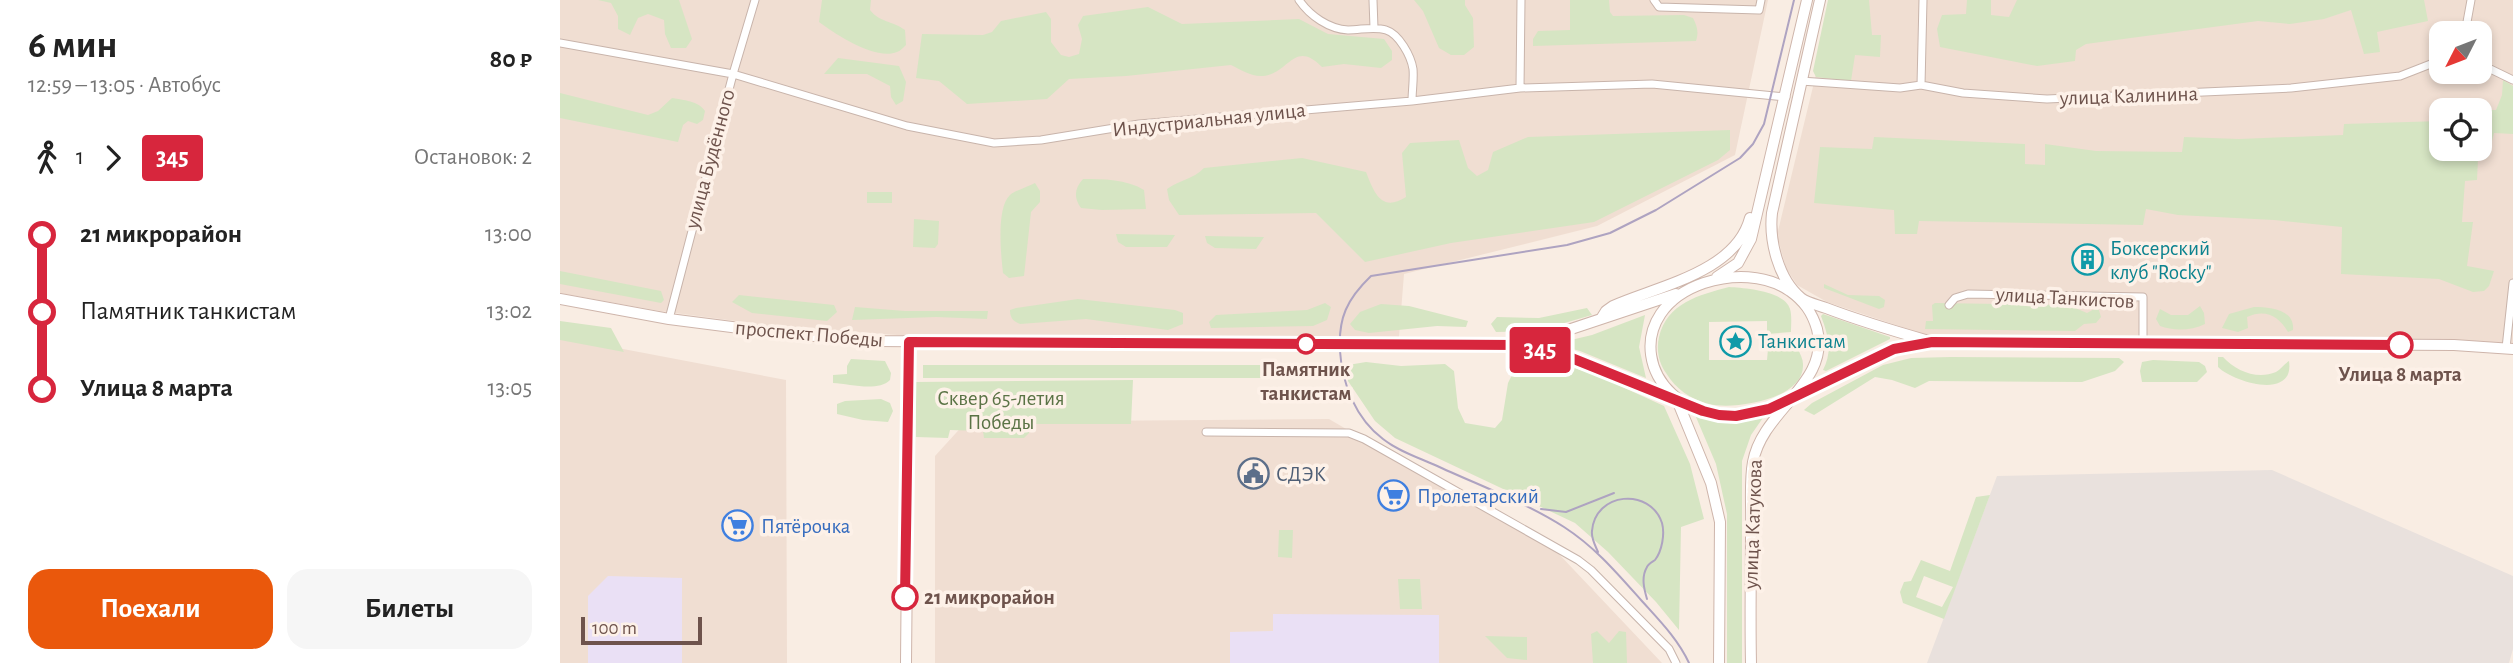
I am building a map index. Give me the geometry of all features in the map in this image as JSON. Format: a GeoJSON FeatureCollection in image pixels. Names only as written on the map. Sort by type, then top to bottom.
{"type":"FeatureCollection","features":[{"type":"Feature","properties":{"kind":"main road"},"geometry":{"type":"LineString","coordinates":[[1523,345],[1682,292],[1730,270],[1748,248],[1807,0]]}},
{"type":"Feature","properties":{"kind":"main road"},"geometry":{"type":"LineString","coordinates":[[1793,398],[1811,371],[1819,346],[1815,322],[1787,280],[1777,258],[1771,223],[1820,0]]}},
{"type":"Feature","properties":{"kind":"main road"},"geometry":{"type":"LineString","coordinates":[[1601,319],[1606,311],[1614,306],[1714,264],[1733,249],[1749,223],[1759,180],[1766,174]]}},
{"type":"Feature","properties":{"kind":"main road"},"geometry":{"type":"LineString","coordinates":[[1705,283],[1756,277],[1785,287],[1801,299],[1858,320],[1932,342]]}},
{"type":"Feature","properties":{"kind":"main road"},"geometry":{"type":"LineString","coordinates":[[1677,400],[1663,383],[1651,358],[1649,345],[1658,316],[1682,292]]}},
{"type":"Feature","properties":{"kind":"main road","name":"проспект Победы"},"geometry":{"type":"LineString","coordinates":[[560,299],[779,333],[909,342],[1523,345]]}},
{"type":"Feature","properties":{"kind":"main road"},"geometry":{"type":"LineString","coordinates":[[906,663],[909,342]]}},
{"type":"Feature","properties":{"kind":"main road"},"geometry":{"type":"LineString","coordinates":[[1523,345],[1569,357],[1703,411],[1736,416],[1769,409],[1894,349],[1932,342],[2454,345],[2509,349]]}},
{"type":"Feature","properties":{"kind":"main road","name":"улица Катукова"},"geometry":{"type":"LineString","coordinates":[[1751,663],[1752,466],[1762,435],[1777,413],[1793,398]]}},
{"type":"Feature","properties":{"kind":"main road","name":"улица Катукова"},"geometry":{"type":"LineString","coordinates":[[1677,400],[1711,483],[1720,522],[1719,663]]}},
{"type":"Feature","properties":{"kind":"street","name":"улица Будённого"},"geometry":{"type":"LineString","coordinates":[[669,318],[755,0]]}},
{"type":"Feature","properties":{"kind":"street"},"geometry":{"type":"LineString","coordinates":[[1299,0],[1307,12],[1324,23],[1346,30],[1374,28],[1393,33],[1405,47],[1413,67],[1412,101]]}},
{"type":"Feature","properties":{"kind":"street"},"geometry":{"type":"LineString","coordinates":[[1374,0],[1374,28]]}},
{"type":"Feature","properties":{"kind":"street"},"geometry":{"type":"LineString","coordinates":[[1520,88],[1521,0]]}},
{"type":"Feature","properties":{"kind":"street"},"geometry":{"type":"LineString","coordinates":[[1654,0],[1659,7],[1759,10],[1760,0]]}},
{"type":"Feature","properties":{"kind":"street"},"geometry":{"type":"LineString","coordinates":[[1921,85],[1923,0]]}},
{"type":"Feature","properties":{"kind":"street"},"geometry":{"type":"LineString","coordinates":[[2467,21],[2471,0]]}},
{"type":"Feature","properties":{"kind":"street","name":"Индустриальная улица"},"geometry":{"type":"LineString","coordinates":[[560,43],[733,74],[907,126],[994,143],[1041,140],[1139,124],[1412,101],[1520,88],[1652,84],[1786,97]]}},
{"type":"Feature","properties":{"kind":"street","name":"улица Калинина"},"geometry":{"type":"LineString","coordinates":[[1801,81],[1900,88],[1921,85],[1963,93],[2047,99],[2244,92],[2400,76],[2429,65]]}},
{"type":"Feature","properties":{"kind":"street"},"geometry":{"type":"LineString","coordinates":[[2492,70],[2513,80]]}},
{"type":"Feature","properties":{"kind":"street"},"geometry":{"type":"LineString","coordinates":[[2509,349],[2513,283]]}},
{"type":"Feature","properties":{"kind":"street","name":"улица Танкистов"},"geometry":{"type":"LineString","coordinates":[[1949,305],[1955,298],[1968,294],[2143,297],[2143,344]]}},
{"type":"Feature","properties":{"kind":"street"},"geometry":{"type":"LineString","coordinates":[[1206,432],[1349,433],[1364,439],[1591,570],[1669,649],[1676,663]]}},
{"type":"Feature","properties":{"kind":"shaded area"},"geometry":{"type":"Polygon","coordinates":[[[560,0],[1768,0],[1735,155],[1597,226],[1404,274],[1399,337],[911,336],[774,326],[660,311],[560,293],[560,0]]]}},
{"type":"Feature","properties":{"kind":"shaded area"},"geometry":{"type":"Polygon","coordinates":[[[1834,0],[2513,0],[2513,348],[1929,336],[1827,302],[1797,285],[1786,268],[1777,235],[1834,0]]]}},
{"type":"Feature","properties":{"kind":"shaded area"},"geometry":{"type":"Polygon","coordinates":[[[560,337],[786,380],[787,663],[560,663],[560,337]]]}},
{"type":"Feature","properties":{"kind":"shaded area"},"geometry":{"type":"Polygon","coordinates":[[[1329,419],[1557,552],[1662,663],[935,663],[935,456],[966,422],[1329,419]]]}},
{"type":"Feature","properties":{"kind":"shaded area"},"geometry":{"type":"Polygon","coordinates":[[[2272,470],[2513,576],[2513,649],[2509,663],[1927,663],[1997,476],[2272,470]]]}},
{"type":"Feature","properties":{"kind":"shaded area"},"geometry":{"type":"Polygon","coordinates":[[[608,576],[682,578],[682,663],[588,663],[588,596],[608,576]]]}},
{"type":"Feature","properties":{"kind":"shaded area"},"geometry":{"type":"Polygon","coordinates":[[[1273,614],[1439,615],[1439,663],[1230,663],[1230,632],[1273,631],[1273,614]]]}},
{"type":"Feature","properties":{"kind":"green space"},"geometry":{"type":"Polygon","coordinates":[[[598,0],[679,0],[692,39],[686,48],[671,48],[665,34],[664,20],[648,14],[638,18],[630,35],[618,29],[618,16],[611,3],[598,0]]]}},
{"type":"Feature","properties":{"kind":"green space"},"geometry":{"type":"Polygon","coordinates":[[[822,0],[871,0],[870,10],[874,14],[905,30],[906,45],[898,52],[888,54],[867,50],[845,39],[819,22],[822,0]]]}},
{"type":"Feature","properties":{"kind":"green space"},"geometry":{"type":"Polygon","coordinates":[[[1414,0],[1465,0],[1473,18],[1474,47],[1464,55],[1451,55],[1439,48],[1423,11],[1414,0]]]}},
{"type":"Feature","properties":{"kind":"green space"},"geometry":{"type":"Polygon","coordinates":[[[1570,0],[1609,0],[1613,16],[1684,15],[1693,18],[1697,32],[1696,41],[1533,46],[1533,39],[1538,31],[1570,30],[1570,0]]]}},
{"type":"Feature","properties":{"kind":"green space"},"geometry":{"type":"Polygon","coordinates":[[[1828,0],[1869,0],[1872,35],[1881,35],[1880,57],[1855,55],[1851,81],[1816,77],[1813,71],[1828,0]]]}},
{"type":"Feature","properties":{"kind":"green space"},"geometry":{"type":"Polygon","coordinates":[[[1967,0],[1991,0],[1991,15],[2009,17],[2017,0],[2424,0],[2428,21],[2377,32],[2380,52],[2364,54],[2351,10],[2324,19],[2290,24],[2258,21],[2086,44],[2076,50],[2075,61],[2037,66],[1940,47],[1937,29],[1942,15],[1966,14],[1967,0]]]}},
{"type":"Feature","properties":{"kind":"green space"},"geometry":{"type":"Polygon","coordinates":[[[1148,7],[1182,24],[1299,19],[1328,34],[1384,39],[1392,51],[1392,60],[1381,68],[1344,64],[1322,67],[1305,56],[1298,57],[1272,74],[1263,76],[1231,65],[1069,79],[1047,99],[967,104],[939,81],[916,78],[922,34],[983,35],[992,32],[1001,21],[1046,12],[1051,19],[1051,42],[1061,55],[1069,57],[1079,54],[1082,39],[1078,25],[1083,16],[1148,7]]]}},
{"type":"Feature","properties":{"kind":"green space"},"geometry":{"type":"Polygon","coordinates":[[[838,58],[899,66],[906,82],[903,101],[896,105],[891,97],[890,86],[867,74],[824,74],[838,58]]]}},
{"type":"Feature","properties":{"kind":"green space"},"geometry":{"type":"Polygon","coordinates":[[[2503,80],[2513,86],[2513,134],[2494,133],[2492,141],[2492,110],[2496,110],[2502,95],[2503,80]]]}},
{"type":"Feature","properties":{"kind":"green space"},"geometry":{"type":"Polygon","coordinates":[[[560,93],[648,115],[658,111],[672,98],[695,103],[705,111],[703,120],[697,124],[688,121],[683,125],[678,142],[560,118],[560,93]]]}},
{"type":"Feature","properties":{"kind":"green space"},"geometry":{"type":"Polygon","coordinates":[[[2429,121],[2429,161],[2478,161],[2477,180],[2465,181],[2462,222],[2473,222],[2467,266],[2494,271],[2489,286],[2484,291],[2473,292],[2439,279],[2341,274],[2342,227],[2178,215],[2146,209],[2143,225],[1919,221],[1917,234],[1895,234],[1894,210],[1814,203],[1820,147],[1872,149],[1874,137],[2025,144],[2025,164],[2045,165],[2045,144],[2096,151],[2182,152],[2184,137],[2239,139],[2343,135],[2344,124],[2429,121]]]}},
{"type":"Feature","properties":{"kind":"green space"},"geometry":{"type":"Polygon","coordinates":[[[1730,130],[1730,150],[1718,160],[1594,222],[1451,243],[1365,262],[1316,213],[1179,215],[1169,200],[1167,189],[1204,168],[1302,158],[1366,172],[1376,193],[1390,203],[1406,197],[1402,153],[1410,143],[1459,140],[1468,168],[1477,176],[1488,170],[1493,152],[1528,137],[1730,130]]]}},
{"type":"Feature","properties":{"kind":"green space"},"geometry":{"type":"Polygon","coordinates":[[[1083,179],[1115,180],[1137,186],[1144,190],[1146,209],[1081,208],[1076,193],[1083,179]]]}},
{"type":"Feature","properties":{"kind":"green space"},"geometry":{"type":"Polygon","coordinates":[[[1035,183],[1040,191],[1040,202],[1031,212],[1024,276],[1009,278],[1003,273],[1002,265],[1000,232],[1003,210],[1010,195],[1035,183]]]}},
{"type":"Feature","properties":{"kind":"green space"},"geometry":{"type":"Polygon","coordinates":[[[867,192],[892,192],[892,203],[867,203],[867,192]]]}},
{"type":"Feature","properties":{"kind":"green space"},"geometry":{"type":"Polygon","coordinates":[[[914,219],[939,221],[938,244],[935,248],[913,247],[914,219]]]}},
{"type":"Feature","properties":{"kind":"green space"},"geometry":{"type":"Polygon","coordinates":[[[1116,234],[1175,235],[1167,247],[1126,247],[1118,242],[1116,234]]]}},
{"type":"Feature","properties":{"kind":"green space"},"geometry":{"type":"Polygon","coordinates":[[[1205,236],[1264,237],[1256,249],[1215,248],[1207,243],[1205,236]]]}},
{"type":"Feature","properties":{"kind":"green space"},"geometry":{"type":"Polygon","coordinates":[[[560,271],[661,291],[664,300],[661,303],[560,284],[560,271]]]}},
{"type":"Feature","properties":{"kind":"green space"},"geometry":{"type":"Polygon","coordinates":[[[1824,284],[1848,295],[1879,296],[1885,300],[1884,307],[1879,309],[1824,288],[1824,284]]]}},
{"type":"Feature","properties":{"kind":"green space"},"geometry":{"type":"Polygon","coordinates":[[[1729,287],[1773,294],[1787,303],[1790,309],[1791,332],[1767,334],[1767,321],[1709,322],[1709,360],[1767,360],[1768,349],[1798,349],[1803,364],[1801,376],[1793,386],[1766,400],[1734,405],[1709,404],[1684,393],[1674,384],[1662,365],[1658,342],[1669,316],[1696,297],[1729,287]]]}},
{"type":"Feature","properties":{"kind":"green space"},"geometry":{"type":"Polygon","coordinates":[[[739,295],[834,305],[837,312],[827,321],[752,313],[732,302],[739,295]]]}},
{"type":"Feature","properties":{"kind":"green space"},"geometry":{"type":"Polygon","coordinates":[[[1078,299],[1175,310],[1183,313],[1183,324],[1168,330],[1086,319],[1020,324],[1014,320],[1010,310],[1078,299]]]}},
{"type":"Feature","properties":{"kind":"green space"},"geometry":{"type":"Polygon","coordinates":[[[1325,303],[1331,307],[1327,320],[1313,326],[1211,328],[1209,322],[1216,315],[1307,310],[1325,303]]]}},
{"type":"Feature","properties":{"kind":"green space"},"geometry":{"type":"Polygon","coordinates":[[[1381,304],[1409,306],[1468,321],[1466,327],[1437,326],[1369,333],[1355,330],[1350,324],[1360,312],[1381,304]]]}},
{"type":"Feature","properties":{"kind":"green space"},"geometry":{"type":"Polygon","coordinates":[[[1932,305],[2068,305],[2087,313],[2098,307],[2101,317],[2096,323],[2084,324],[2075,331],[1925,329],[1926,321],[1933,321],[1932,305]]]}},
{"type":"Feature","properties":{"kind":"green space"},"geometry":{"type":"Polygon","coordinates":[[[2200,306],[2205,324],[2200,326],[2182,330],[2171,329],[2160,326],[2156,319],[2160,309],[2171,315],[2188,315],[2200,306]]]}},
{"type":"Feature","properties":{"kind":"green space"},"geometry":{"type":"Polygon","coordinates":[[[855,307],[905,311],[988,311],[987,319],[936,317],[852,320],[855,307]]]}},
{"type":"Feature","properties":{"kind":"green space"},"geometry":{"type":"Polygon","coordinates":[[[2254,307],[2285,313],[2293,323],[2293,330],[2288,332],[2280,321],[2265,314],[2247,317],[2248,328],[2238,332],[2222,328],[2229,314],[2254,307]]]}},
{"type":"Feature","properties":{"kind":"green space"},"geometry":{"type":"Polygon","coordinates":[[[1587,308],[1592,315],[1537,331],[1496,332],[1491,324],[1497,317],[1539,318],[1587,308]]]}},
{"type":"Feature","properties":{"kind":"green space"},"geometry":{"type":"Polygon","coordinates":[[[1823,314],[1890,339],[1826,371],[1823,370],[1829,350],[1821,316],[1823,314]]]}},
{"type":"Feature","properties":{"kind":"green space"},"geometry":{"type":"Polygon","coordinates":[[[1645,315],[1639,347],[1646,378],[1580,351],[1554,344],[1592,335],[1645,315]]]}},
{"type":"Feature","properties":{"kind":"green space"},"geometry":{"type":"Polygon","coordinates":[[[560,321],[611,328],[624,352],[560,340],[560,321]]]}},
{"type":"Feature","properties":{"kind":"green space"},"geometry":{"type":"Polygon","coordinates":[[[2218,357],[2223,357],[2247,373],[2262,375],[2276,372],[2289,361],[2288,373],[2283,381],[2261,385],[2226,373],[2218,367],[2218,357]]]}},
{"type":"Feature","properties":{"kind":"green space"},"geometry":{"type":"Polygon","coordinates":[[[1911,358],[2119,358],[2124,362],[2115,371],[2082,382],[1929,381],[1915,388],[1875,377],[1814,415],[1804,410],[1812,403],[1883,365],[1911,358]]]}},
{"type":"Feature","properties":{"kind":"green space"},"geometry":{"type":"Polygon","coordinates":[[[851,359],[885,361],[891,373],[890,380],[878,386],[833,383],[833,375],[847,374],[851,359]]]}},
{"type":"Feature","properties":{"kind":"green space"},"geometry":{"type":"Polygon","coordinates":[[[1366,362],[1401,366],[1445,364],[1454,371],[1458,408],[1465,423],[1495,428],[1502,420],[1508,383],[1518,363],[1555,362],[1594,374],[1664,406],[1690,464],[1704,519],[1681,527],[1679,630],[1608,552],[1575,523],[1395,438],[1375,421],[1348,381],[1348,365],[1366,362]]]}},
{"type":"Feature","properties":{"kind":"green space"},"geometry":{"type":"Polygon","coordinates":[[[2142,362],[2199,362],[2205,366],[2207,372],[2197,382],[2142,382],[2142,362]]]}},
{"type":"Feature","properties":{"kind":"green space","name":"Сквер 65-летия Победы"},"geometry":{"type":"Polygon","coordinates":[[[923,365],[1333,365],[1333,378],[923,378],[923,365]]]}},
{"type":"Feature","properties":{"kind":"green space","name":"Сквер 65-летия Победы"},"geometry":{"type":"Polygon","coordinates":[[[1133,380],[1131,424],[1030,424],[1029,433],[1024,438],[984,438],[983,431],[950,430],[948,438],[916,437],[916,382],[1133,380]]]}},
{"type":"Feature","properties":{"kind":"green space"},"geometry":{"type":"Polygon","coordinates":[[[881,399],[890,403],[893,411],[888,422],[837,414],[837,404],[845,401],[881,399]]]}},
{"type":"Feature","properties":{"kind":"green space"},"geometry":{"type":"Polygon","coordinates":[[[1693,410],[1767,412],[1751,435],[1742,461],[1742,663],[1727,663],[1727,514],[1716,464],[1693,410]]]}},
{"type":"Feature","properties":{"kind":"green space"},"geometry":{"type":"Polygon","coordinates":[[[1990,495],[1944,619],[1903,603],[1900,592],[1904,582],[1911,581],[1921,560],[1950,571],[1976,497],[1990,495]],[[1924,576],[1916,597],[1942,607],[1953,587],[1924,576]]]}},
{"type":"Feature","properties":{"kind":"green space"},"geometry":{"type":"Polygon","coordinates":[[[1279,530],[1293,530],[1292,558],[1278,557],[1279,530]]]}},
{"type":"Feature","properties":{"kind":"green space"},"geometry":{"type":"Polygon","coordinates":[[[1398,579],[1420,579],[1422,609],[1400,609],[1398,579]]]}},
{"type":"Feature","properties":{"kind":"green space"},"geometry":{"type":"Polygon","coordinates":[[[1597,631],[1609,643],[1619,631],[1626,632],[1627,663],[1593,663],[1591,634],[1597,631]]]}},
{"type":"Feature","properties":{"kind":"green space"},"geometry":{"type":"Polygon","coordinates":[[[1485,636],[1527,637],[1527,660],[1507,658],[1485,636]]]}},
{"type":"Feature","properties":{"kind":"tram line"},"geometry":{"type":"LineString","coordinates":[[1689,663],[1661,622],[1586,543],[1549,518],[1401,450],[1373,431],[1358,411],[1347,388],[1341,363],[1341,329],[1350,301],[1371,276],[1567,245],[1610,233],[1656,210],[1740,158],[1753,144],[1764,124],[1794,0]]}},
{"type":"Feature","properties":{"kind":"tram line"},"geometry":{"type":"LineString","coordinates":[[1541,509],[1566,512],[1614,493]]}},
{"type":"Feature","properties":{"kind":"tram line"},"geometry":{"type":"LineString","coordinates":[[1598,552],[1592,531],[1595,518],[1603,508],[1612,502],[1635,499],[1656,511],[1662,523],[1663,537],[1657,556],[1644,575],[1647,599]]}},
{"type":"Feature","properties":{"kind":"bus line","name":"345"},"geometry":{"type":"LineString","coordinates":[[905,597],[909,342],[1523,345],[1569,357],[1703,411],[1736,416],[1769,409],[1894,349],[1932,342],[2400,345]]}},
{"type":"Feature","properties":{"kind":"place","name":"Боксерский клуб \"Rocky\""},"geometry":{"type":"Point","coordinates":[2087,260]}},
{"type":"Feature","properties":{"kind":"place","name":"Танкистам"},"geometry":{"type":"Point","coordinates":[1735,341]}},
{"type":"Feature","properties":{"kind":"place","name":"Памятник танкистам"},"geometry":{"type":"Point","coordinates":[1306,344]}},
{"type":"Feature","properties":{"kind":"place","name":"Улица 8 марта"},"geometry":{"type":"Point","coordinates":[2400,345]}},
{"type":"Feature","properties":{"kind":"place","name":"СДЭК"},"geometry":{"type":"Point","coordinates":[1253,474]}},
{"type":"Feature","properties":{"kind":"place","name":"Пролетарский"},"geometry":{"type":"Point","coordinates":[1394,496]}},
{"type":"Feature","properties":{"kind":"place","name":"Пятёрочка"},"geometry":{"type":"Point","coordinates":[738,526]}},
{"type":"Feature","properties":{"kind":"place","name":"21 микрорайон"},"geometry":{"type":"Point","coordinates":[905,597]}}]}
